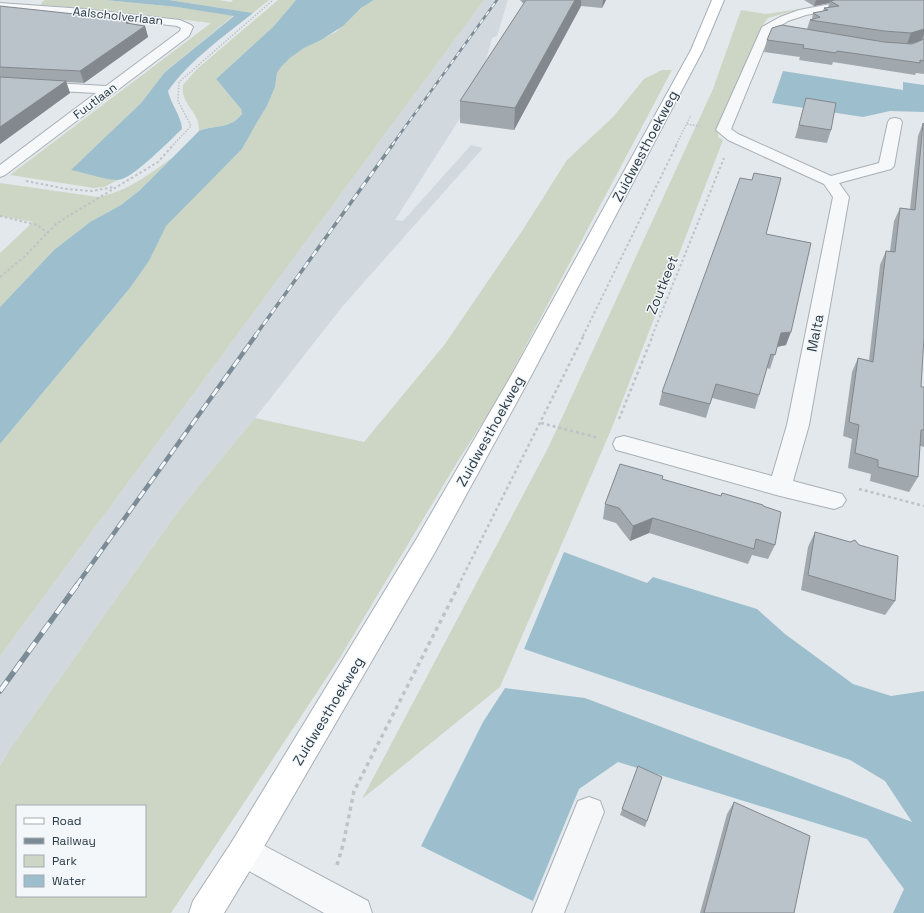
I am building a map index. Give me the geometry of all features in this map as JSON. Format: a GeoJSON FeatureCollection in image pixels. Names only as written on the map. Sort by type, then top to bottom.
{"type":"FeatureCollection","features":[{"type":"Feature","properties":{"kind":"main road","name":"Zuidwesthoekweg"},"geometry":{"type":"LineString","coordinates":[[205,913],[244,851],[426,545],[521,376],[697,50],[718,0]]}},
{"type":"Feature","properties":{"kind":"street","name":"Aalscholverlaan"},"geometry":{"type":"LineString","coordinates":[[0,5],[6,0]]}},
{"type":"Feature","properties":{"kind":"street"},"geometry":{"type":"LineString","coordinates":[[24,8],[38,0]]}},
{"type":"Feature","properties":{"kind":"street"},"geometry":{"type":"LineString","coordinates":[[871,0],[803,12],[784,19],[773,31],[724,130],[733,137],[830,181],[886,166],[895,122]]}},
{"type":"Feature","properties":{"kind":"street","name":"Aalscholverlaan"},"geometry":{"type":"LineString","coordinates":[[0,5],[120,16],[180,23],[187,26]]}},
{"type":"Feature","properties":{"kind":"street","name":"Fuutlaan"},"geometry":{"type":"LineString","coordinates":[[0,172],[185,33],[187,26]]}},
{"type":"Feature","properties":{"kind":"street"},"geometry":{"type":"LineString","coordinates":[[0,84],[109,90]]}},
{"type":"Feature","properties":{"kind":"street","name":"Malta"},"geometry":{"type":"LineString","coordinates":[[780,487],[798,425],[841,198],[830,181]]}},
{"type":"Feature","properties":{"kind":"street"},"geometry":{"type":"LineString","coordinates":[[617,443],[834,500]]}},
{"type":"Feature","properties":{"kind":"street"},"geometry":{"type":"LineString","coordinates":[[548,913],[589,812]]}},
{"type":"Feature","properties":{"kind":"street"},"geometry":{"type":"LineString","coordinates":[[244,851],[356,913]]}},
{"type":"Feature","properties":{"kind":"path"},"geometry":{"type":"LineString","coordinates":[[0,276],[24,257],[57,223],[158,162],[191,126],[178,101],[179,82],[273,0]]}},
{"type":"Feature","properties":{"kind":"path"},"geometry":{"type":"LineString","coordinates":[[327,897],[343,845],[354,791],[540,423],[693,110]]}},
{"type":"Feature","properties":{"kind":"path","name":"Zoutkeet"},"geometry":{"type":"LineString","coordinates":[[617,443],[733,137]]}},
{"type":"Feature","properties":{"kind":"path"},"geometry":{"type":"LineString","coordinates":[[22,181],[86,191],[117,187]]}},
{"type":"Feature","properties":{"kind":"path"},"geometry":{"type":"LineString","coordinates":[[0,216],[37,225],[48,233]]}},
{"type":"Feature","properties":{"kind":"path"},"geometry":{"type":"LineString","coordinates":[[540,423],[617,443]]}},
{"type":"Feature","properties":{"kind":"path"},"geometry":{"type":"LineString","coordinates":[[834,500],[836,482],[924,506]]}},
{"type":"Feature","properties":{"kind":"shaded area"},"geometry":{"type":"Polygon","coordinates":[[[484,0],[508,0],[497,36],[492,38],[479,87],[395,220],[403,221],[471,145],[483,148],[342,307],[255,418],[176,514],[10,749],[0,766],[0,656],[484,0]]]}},
{"type":"Feature","properties":{"kind":"green space"},"geometry":{"type":"Polygon","coordinates":[[[45,0],[105,0],[177,7],[234,15],[165,72],[141,103],[72,170],[118,180],[104,187],[94,188],[10,175],[211,23],[96,9],[41,5],[45,0]]]}},
{"type":"Feature","properties":{"kind":"green space"},"geometry":{"type":"Polygon","coordinates":[[[169,0],[218,0],[231,2],[233,0],[269,0],[253,13],[169,0]]]}},
{"type":"Feature","properties":{"kind":"green space"},"geometry":{"type":"Polygon","coordinates":[[[278,0],[296,0],[274,26],[216,79],[241,109],[242,114],[227,125],[199,131],[194,113],[184,98],[183,85],[197,69],[278,0]]]}},
{"type":"Feature","properties":{"kind":"green space"},"geometry":{"type":"Polygon","coordinates":[[[374,0],[484,0],[0,656],[0,444],[130,288],[149,261],[165,226],[242,149],[267,106],[275,87],[277,73],[281,67],[290,58],[304,48],[336,32],[361,8],[374,0]]]}},
{"type":"Feature","properties":{"kind":"green space"},"geometry":{"type":"Polygon","coordinates":[[[800,9],[768,18],[764,23],[720,125],[718,137],[723,140],[611,430],[500,687],[362,799],[548,448],[713,89],[741,10],[765,14],[800,9]]]}},
{"type":"Feature","properties":{"kind":"green space"},"geometry":{"type":"Polygon","coordinates":[[[662,70],[672,70],[497,400],[458,461],[341,656],[171,913],[0,913],[0,766],[10,749],[176,514],[255,418],[364,442],[445,344],[524,228],[567,160],[613,117],[644,79],[662,70]]]}},
{"type":"Feature","properties":{"kind":"green space"},"geometry":{"type":"Polygon","coordinates":[[[172,158],[140,190],[121,205],[90,222],[54,250],[0,307],[0,253],[33,222],[0,216],[0,183],[98,197],[109,195],[128,187],[172,158]]]}},
{"type":"Feature","properties":{"kind":"water"},"geometry":{"type":"Polygon","coordinates":[[[105,0],[169,0],[253,13],[186,69],[168,91],[180,119],[182,129],[141,167],[123,179],[117,180],[71,170],[141,103],[165,72],[234,16],[177,7],[105,0]]]}},
{"type":"Feature","properties":{"kind":"water"},"geometry":{"type":"Polygon","coordinates":[[[296,0],[374,0],[361,8],[343,26],[321,40],[304,48],[290,58],[281,67],[277,73],[275,87],[267,106],[242,149],[166,226],[149,261],[130,288],[0,444],[0,307],[54,250],[90,222],[121,205],[140,190],[199,131],[227,125],[242,114],[241,109],[216,79],[274,26],[296,0]]]}},
{"type":"Feature","properties":{"kind":"water"},"geometry":{"type":"Polygon","coordinates":[[[783,71],[903,90],[903,82],[924,85],[924,112],[890,111],[863,117],[772,103],[783,71]]]}},
{"type":"Feature","properties":{"kind":"water"},"geometry":{"type":"Polygon","coordinates":[[[564,552],[647,583],[653,577],[757,609],[785,634],[853,684],[891,696],[924,691],[924,913],[893,913],[904,889],[867,839],[618,762],[579,789],[533,901],[421,846],[483,722],[505,688],[585,698],[912,822],[885,781],[850,760],[524,649],[564,552]]]}},
{"type":"Feature","properties":{"kind":"building"},"geometry":{"type":"Polygon","coordinates":[[[526,0],[575,0],[515,108],[460,101],[526,0]]]}},
{"type":"Feature","properties":{"kind":"building"},"geometry":{"type":"Polygon","coordinates":[[[924,0],[924,29],[911,33],[884,31],[810,20],[820,17],[813,13],[828,10],[824,8],[839,6],[830,1],[924,0]]]}},
{"type":"Feature","properties":{"kind":"building"},"geometry":{"type":"Polygon","coordinates":[[[0,6],[130,20],[126,23],[145,26],[80,71],[0,67],[0,6]]]}},
{"type":"Feature","properties":{"kind":"building"},"geometry":{"type":"Polygon","coordinates":[[[782,25],[884,42],[912,44],[924,39],[924,61],[920,60],[920,63],[837,51],[836,53],[803,48],[804,45],[767,40],[772,28],[782,25]]]}},
{"type":"Feature","properties":{"kind":"building"},"geometry":{"type":"Polygon","coordinates":[[[0,77],[66,81],[0,127],[0,77]]]}},
{"type":"Feature","properties":{"kind":"building"},"geometry":{"type":"Polygon","coordinates":[[[806,98],[836,103],[831,130],[799,125],[806,98]]]}},
{"type":"Feature","properties":{"kind":"building"},"geometry":{"type":"Polygon","coordinates":[[[923,123],[924,337],[921,387],[924,387],[924,430],[921,430],[918,477],[878,467],[878,460],[855,453],[859,425],[849,422],[858,358],[873,362],[886,251],[895,252],[900,208],[915,210],[923,123]]]}},
{"type":"Feature","properties":{"kind":"building"},"geometry":{"type":"Polygon","coordinates":[[[754,173],[781,178],[766,234],[811,243],[791,332],[781,333],[775,355],[771,354],[759,395],[716,384],[710,404],[662,392],[740,178],[752,180],[754,173]]]}},
{"type":"Feature","properties":{"kind":"building"},"geometry":{"type":"Polygon","coordinates":[[[620,464],[663,476],[662,479],[721,496],[722,493],[781,512],[775,545],[756,539],[754,549],[653,518],[633,526],[619,508],[605,504],[620,464]]]}},
{"type":"Feature","properties":{"kind":"building"},"geometry":{"type":"Polygon","coordinates":[[[815,532],[850,542],[855,540],[859,545],[898,556],[895,601],[808,575],[815,532]]]}},
{"type":"Feature","properties":{"kind":"building"},"geometry":{"type":"Polygon","coordinates":[[[638,766],[662,777],[647,821],[622,809],[638,766]]]}},
{"type":"Feature","properties":{"kind":"building"},"geometry":{"type":"Polygon","coordinates":[[[734,802],[810,836],[794,913],[704,913],[734,802]]]}},
{"type":"Feature","properties":{"kind":"railway"},"geometry":{"type":"LineString","coordinates":[[392,145],[497,0]]}},
{"type":"Feature","properties":{"kind":"railway"},"geometry":{"type":"LineString","coordinates":[[255,336],[393,144]]}},
{"type":"Feature","properties":{"kind":"railway"},"geometry":{"type":"LineString","coordinates":[[76,586],[256,335]]}},
{"type":"Feature","properties":{"kind":"railway"},"geometry":{"type":"LineString","coordinates":[[0,691],[77,585]]}}]}
